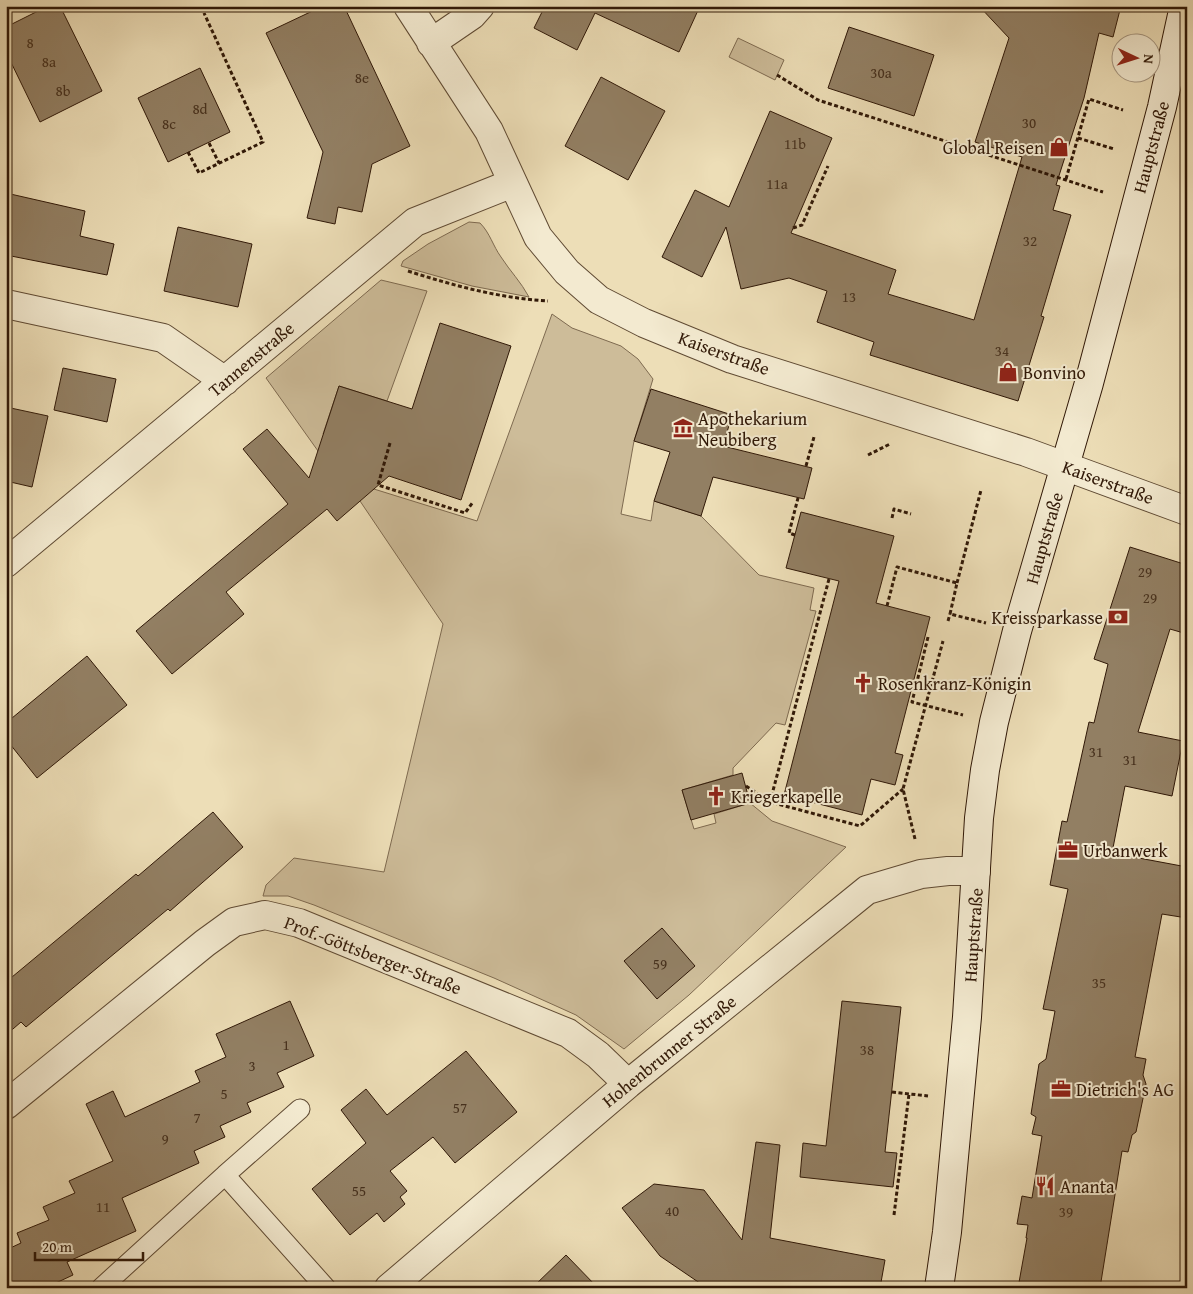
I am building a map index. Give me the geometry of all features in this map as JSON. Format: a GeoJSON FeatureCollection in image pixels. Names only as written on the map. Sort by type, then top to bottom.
{"type":"FeatureCollection","features":[{"type":"Feature","properties":{"kind":"street","name":"Kaiserstraße"},"geometry":{"type":"LineString","coordinates":[[408,6],[489,131],[538,237],[567,272],[599,300],[644,323],[732,359],[1017,449],[1187,511]]}},
{"type":"Feature","properties":{"kind":"street"},"geometry":{"type":"LineString","coordinates":[[431,43],[472,15],[480,6]]}},
{"type":"Feature","properties":{"kind":"street","name":"Hauptstraße"},"geometry":{"type":"LineString","coordinates":[[939,1288],[947,1232],[968,1017],[979,818],[994,722],[1017,631],[1090,383],[1162,107],[1184,6]]}},
{"type":"Feature","properties":{"kind":"street","name":"Tannenstraße"},"geometry":{"type":"LineString","coordinates":[[6,563],[415,222],[513,183]]}},
{"type":"Feature","properties":{"kind":"street"},"geometry":{"type":"LineString","coordinates":[[6,304],[163,338],[225,381]]}},
{"type":"Feature","properties":{"kind":"street","name":"Hohenbrunner Straße"},"geometry":{"type":"LineString","coordinates":[[389,1288],[628,1084],[867,890],[921,874],[948,871],[976,872]]}},
{"type":"Feature","properties":{"kind":"street","name":"Prof.-Göttsberger-Straße"},"geometry":{"type":"LineString","coordinates":[[6,1105],[205,943],[234,922],[265,915],[299,923],[568,1033],[598,1055],[628,1084]]}},
{"type":"Feature","properties":{"kind":"lane"},"geometry":{"type":"LineString","coordinates":[[101,1288],[300,1109]]}},
{"type":"Feature","properties":{"kind":"lane"},"geometry":{"type":"LineString","coordinates":[[225,1175],[326,1288]]}},
{"type":"Feature","properties":{"kind":"path"},"geometry":{"type":"LineString","coordinates":[[957,6],[972,9],[978,6]]}},
{"type":"Feature","properties":{"kind":"path"},"geometry":{"type":"LineString","coordinates":[[188,152],[200,173],[263,142],[204,13]]}},
{"type":"Feature","properties":{"kind":"path"},"geometry":{"type":"LineString","coordinates":[[777,75],[818,100],[1104,192]]}},
{"type":"Feature","properties":{"kind":"path"},"geometry":{"type":"LineString","coordinates":[[1066,179],[1089,99],[1123,110]]}},
{"type":"Feature","properties":{"kind":"path"},"geometry":{"type":"LineString","coordinates":[[1078,138],[1114,149]]}},
{"type":"Feature","properties":{"kind":"path"},"geometry":{"type":"LineString","coordinates":[[209,143],[219,163]]}},
{"type":"Feature","properties":{"kind":"path"},"geometry":{"type":"LineString","coordinates":[[792,228],[802,225],[828,166]]}},
{"type":"Feature","properties":{"kind":"path"},"geometry":{"type":"LineString","coordinates":[[370,260],[450,284],[515,299],[549,301]]}},
{"type":"Feature","properties":{"kind":"path"},"geometry":{"type":"LineString","coordinates":[[806,466],[814,437]]}},
{"type":"Feature","properties":{"kind":"path"},"geometry":{"type":"LineString","coordinates":[[390,443],[378,485],[465,513],[473,502]]}},
{"type":"Feature","properties":{"kind":"path"},"geometry":{"type":"LineString","coordinates":[[948,621],[981,490]]}},
{"type":"Feature","properties":{"kind":"path"},"geometry":{"type":"LineString","coordinates":[[795,535],[789,533],[798,498]]}},
{"type":"Feature","properties":{"kind":"path"},"geometry":{"type":"LineString","coordinates":[[892,518],[894,509],[911,514]]}},
{"type":"Feature","properties":{"kind":"path"},"geometry":{"type":"LineString","coordinates":[[887,606],[897,567],[957,583]]}},
{"type":"Feature","properties":{"kind":"path"},"geometry":{"type":"LineString","coordinates":[[770,802],[829,579]]}},
{"type":"Feature","properties":{"kind":"path"},"geometry":{"type":"LineString","coordinates":[[950,614],[989,624]]}},
{"type":"Feature","properties":{"kind":"path"},"geometry":{"type":"LineString","coordinates":[[928,637],[912,702],[964,716]]}},
{"type":"Feature","properties":{"kind":"path"},"geometry":{"type":"LineString","coordinates":[[915,839],[903,789],[943,641]]}},
{"type":"Feature","properties":{"kind":"path"},"geometry":{"type":"LineString","coordinates":[[746,786],[770,802],[860,826],[903,789]]}},
{"type":"Feature","properties":{"kind":"path"},"geometry":{"type":"LineString","coordinates":[[892,1092],[928,1096]]}},
{"type":"Feature","properties":{"kind":"path"},"geometry":{"type":"LineString","coordinates":[[894,1215],[909,1094]]}},
{"type":"Feature","properties":{"kind":"shaded area"},"geometry":{"type":"Polygon","coordinates":[[[738,38],[784,60],[775,80],[729,57],[738,38]]]}},
{"type":"Feature","properties":{"kind":"shaded area"},"geometry":{"type":"Polygon","coordinates":[[[469,222],[480,223],[489,235],[498,253],[529,297],[472,286],[401,266],[403,261],[428,244],[469,222]]]}},
{"type":"Feature","properties":{"kind":"shaded area"},"geometry":{"type":"Polygon","coordinates":[[[381,280],[427,291],[387,401],[339,386],[323,434],[365,448],[361,485],[477,521],[552,314],[572,328],[621,346],[638,359],[653,379],[634,441],[621,514],[651,521],[654,501],[701,516],[759,575],[814,588],[810,610],[816,611],[785,725],[776,723],[733,768],[733,775],[682,790],[694,829],[716,823],[714,814],[750,803],[772,821],[846,847],[689,995],[624,1049],[576,1015],[494,978],[314,905],[288,896],[263,896],[266,885],[294,858],[384,872],[443,624],[360,501],[323,458],[266,378],[381,280]]]}},
{"type":"Feature","properties":{"kind":"building"},"geometry":{"type":"Polygon","coordinates":[[[48,6],[60,6],[102,91],[40,122],[6,52],[6,27],[48,6]]]}},
{"type":"Feature","properties":{"kind":"building"},"geometry":{"type":"Polygon","coordinates":[[[323,6],[344,6],[410,146],[372,164],[362,212],[338,207],[335,224],[307,218],[323,152],[266,33],[323,6]]]}},
{"type":"Feature","properties":{"kind":"building"},"geometry":{"type":"Polygon","coordinates":[[[545,6],[700,6],[679,52],[595,13],[577,50],[534,28],[545,6]]]}},
{"type":"Feature","properties":{"kind":"building"},"geometry":{"type":"Polygon","coordinates":[[[979,6],[1121,6],[1114,32],[1110,32],[1110,36],[1099,33],[1084,98],[1056,185],[1060,186],[1053,210],[1071,215],[1041,316],[1044,317],[1018,401],[870,355],[874,342],[817,322],[827,291],[789,278],[741,289],[726,227],[702,277],[662,257],[695,190],[729,207],[770,111],[832,138],[791,233],[896,270],[888,294],[974,320],[1022,157],[975,142],[1009,38],[979,6]]]}},
{"type":"Feature","properties":{"kind":"building"},"geometry":{"type":"Polygon","coordinates":[[[849,27],[934,55],[914,116],[828,88],[849,27]]]}},
{"type":"Feature","properties":{"kind":"building"},"geometry":{"type":"Polygon","coordinates":[[[200,68],[230,132],[168,162],[138,98],[200,68]]]}},
{"type":"Feature","properties":{"kind":"building"},"geometry":{"type":"Polygon","coordinates":[[[601,77],[665,111],[628,180],[565,146],[601,77]]]}},
{"type":"Feature","properties":{"kind":"building"},"geometry":{"type":"Polygon","coordinates":[[[6,193],[85,211],[80,236],[114,244],[107,275],[6,255],[6,193]]]}},
{"type":"Feature","properties":{"kind":"building"},"geometry":{"type":"Polygon","coordinates":[[[178,227],[252,244],[238,307],[164,291],[178,227]]]}},
{"type":"Feature","properties":{"kind":"building"},"geometry":{"type":"Polygon","coordinates":[[[440,323],[511,346],[461,500],[389,476],[337,521],[327,509],[226,592],[244,614],[172,674],[136,631],[288,504],[243,449],[267,429],[309,478],[339,386],[412,409],[440,323]]]}},
{"type":"Feature","properties":{"kind":"building"},"geometry":{"type":"Polygon","coordinates":[[[63,368],[116,379],[107,422],[54,410],[63,368]]]}},
{"type":"Feature","properties":{"kind":"building"},"geometry":{"type":"Polygon","coordinates":[[[651,389],[732,415],[723,446],[812,468],[804,499],[713,477],[701,516],[654,501],[670,452],[634,441],[651,389]]]}},
{"type":"Feature","properties":{"kind":"building"},"geometry":{"type":"Polygon","coordinates":[[[6,407],[48,416],[32,487],[6,481],[6,407]]]}},
{"type":"Feature","properties":{"kind":"building","name":"Rosenkranz-Königin"},"geometry":{"type":"Polygon","coordinates":[[[801,512],[894,536],[876,603],[930,617],[895,753],[903,755],[895,785],[871,779],[862,815],[784,795],[839,581],[786,568],[801,512]]]}},
{"type":"Feature","properties":{"kind":"building"},"geometry":{"type":"Polygon","coordinates":[[[1130,547],[1187,565],[1187,634],[1170,629],[1138,732],[1183,741],[1172,796],[1125,786],[1112,853],[1187,867],[1187,918],[1162,914],[1135,1057],[1146,1059],[1143,1075],[1146,1084],[1136,1132],[1132,1135],[1128,1152],[1122,1151],[1100,1288],[1018,1288],[1028,1225],[1017,1224],[1022,1196],[1032,1198],[1042,1136],[1032,1134],[1036,1117],[1031,1114],[1039,1064],[1046,1059],[1055,1011],[1043,1009],[1068,889],[1050,885],[1062,821],[1067,822],[1089,722],[1094,723],[1108,664],[1094,659],[1130,547]]]}},
{"type":"Feature","properties":{"kind":"building"},"geometry":{"type":"Polygon","coordinates":[[[87,656],[127,705],[37,778],[6,739],[6,723],[87,656]]]}},
{"type":"Feature","properties":{"kind":"building","name":"Kriegerkapelle"},"geometry":{"type":"Polygon","coordinates":[[[742,773],[750,803],[691,820],[682,790],[742,773]]]}},
{"type":"Feature","properties":{"kind":"building"},"geometry":{"type":"Polygon","coordinates":[[[213,812],[243,847],[170,911],[168,909],[26,1027],[21,1022],[6,1035],[6,982],[136,874],[138,876],[213,812]]]}},
{"type":"Feature","properties":{"kind":"building"},"geometry":{"type":"Polygon","coordinates":[[[662,928],[695,966],[657,999],[624,961],[662,928]]]}},
{"type":"Feature","properties":{"kind":"building"},"geometry":{"type":"Polygon","coordinates":[[[290,1001],[314,1056],[277,1073],[284,1087],[247,1103],[251,1112],[220,1126],[225,1137],[194,1151],[199,1163],[122,1198],[136,1231],[67,1262],[73,1275],[45,1288],[6,1288],[6,1250],[21,1243],[17,1233],[49,1220],[43,1207],[75,1193],[69,1181],[113,1161],[86,1104],[113,1091],[125,1117],[200,1082],[195,1071],[226,1057],[216,1034],[290,1001]]]}},
{"type":"Feature","properties":{"kind":"building"},"geometry":{"type":"Polygon","coordinates":[[[842,1001],[901,1007],[885,1152],[897,1153],[893,1187],[800,1177],[803,1143],[826,1146],[842,1001]]]}},
{"type":"Feature","properties":{"kind":"building"},"geometry":{"type":"Polygon","coordinates":[[[466,1051],[517,1112],[455,1163],[433,1137],[390,1171],[407,1191],[400,1197],[405,1204],[384,1222],[377,1213],[350,1235],[312,1189],[366,1143],[341,1110],[366,1089],[387,1115],[466,1051]]]}},
{"type":"Feature","properties":{"kind":"building"},"geometry":{"type":"Polygon","coordinates":[[[756,1142],[780,1145],[770,1238],[885,1260],[880,1288],[707,1288],[660,1256],[622,1208],[654,1184],[704,1190],[742,1240],[756,1142]]]}},
{"type":"Feature","properties":{"kind":"building"},"geometry":{"type":"Polygon","coordinates":[[[566,1255],[598,1288],[532,1288],[566,1255]]]}},
{"type":"Feature","properties":{"kind":"place","name":"Global Reisen"},"geometry":{"type":"Point","coordinates":[1059,147]}},
{"type":"Feature","properties":{"kind":"place","name":"Bonvino"},"geometry":{"type":"Point","coordinates":[1008,372]}},
{"type":"Feature","properties":{"kind":"place","name":"Apothekarium Neubiberg"},"geometry":{"type":"Point","coordinates":[683,428]}},
{"type":"Feature","properties":{"kind":"place","name":"Kreissparkasse"},"geometry":{"type":"Point","coordinates":[1118,617]}},
{"type":"Feature","properties":{"kind":"place","name":"Rosenkranz-Königin"},"geometry":{"type":"Point","coordinates":[863,683]}},
{"type":"Feature","properties":{"kind":"place","name":"Kriegerkapelle"},"geometry":{"type":"Point","coordinates":[716,796]}},
{"type":"Feature","properties":{"kind":"place","name":"Urbanwerk"},"geometry":{"type":"Point","coordinates":[1068,850]}},
{"type":"Feature","properties":{"kind":"place","name":"Dietrich's AG"},"geometry":{"type":"Point","coordinates":[1061,1089]}},
{"type":"Feature","properties":{"kind":"place","name":"Ananta"},"geometry":{"type":"Point","coordinates":[1045,1186]}}]}
